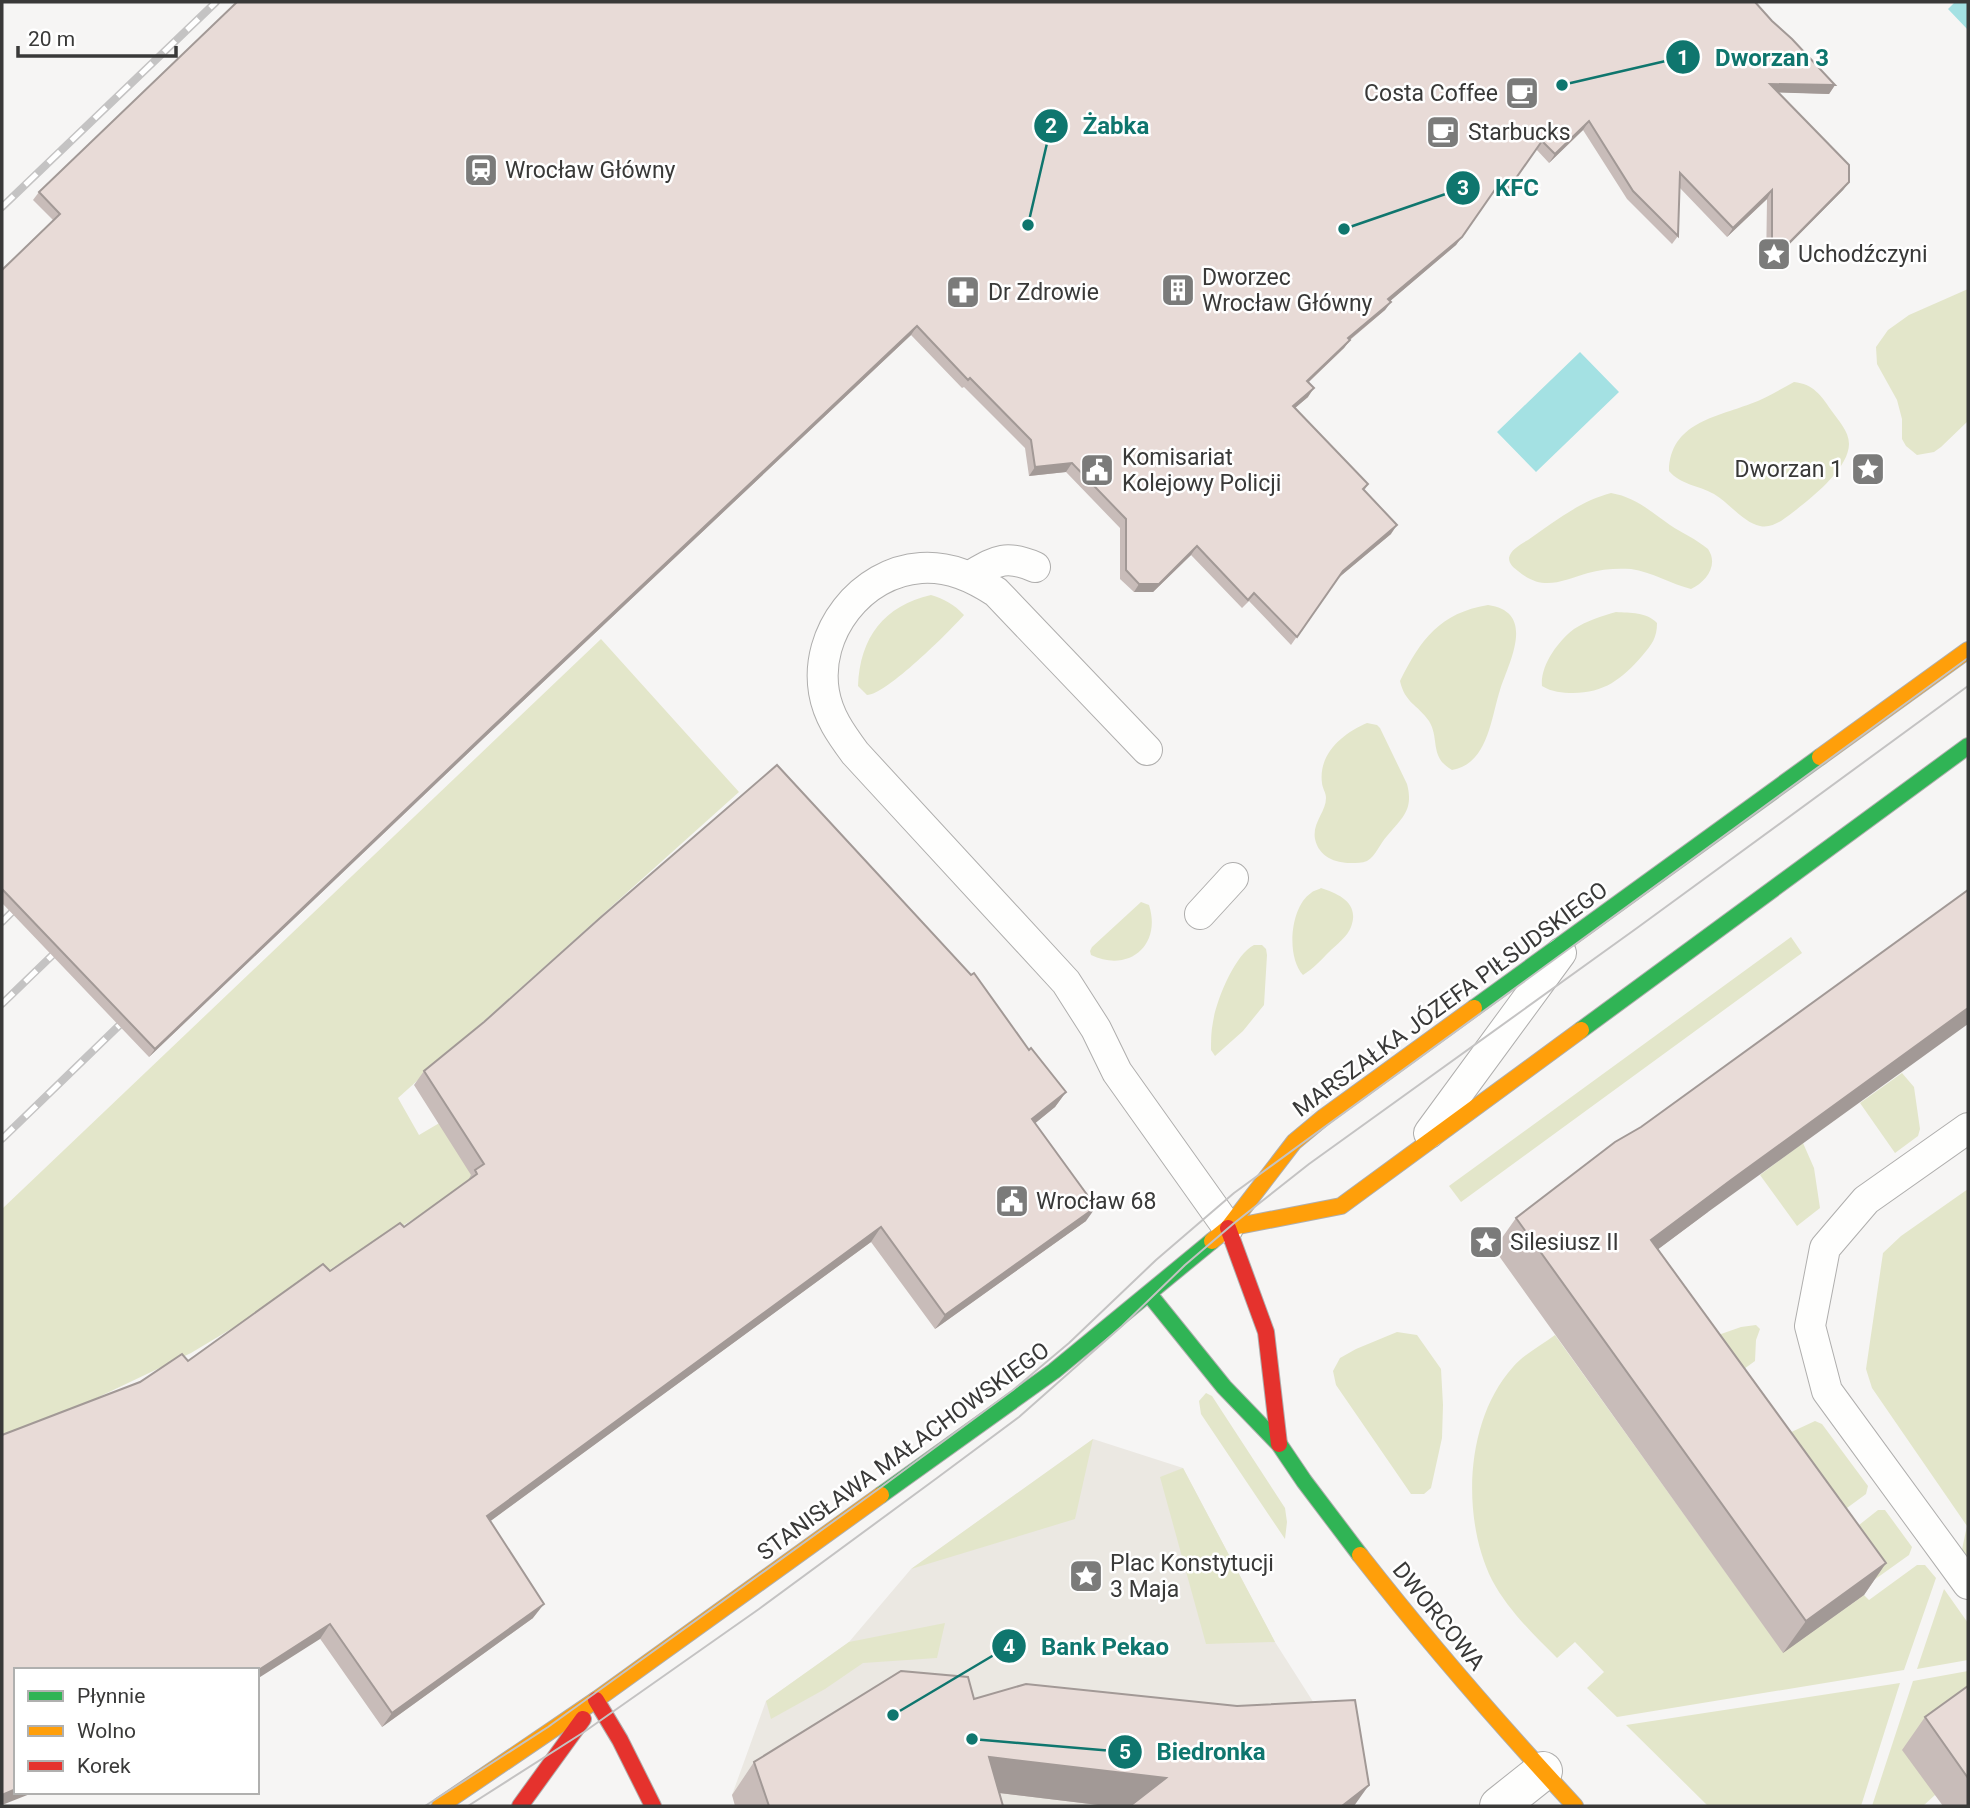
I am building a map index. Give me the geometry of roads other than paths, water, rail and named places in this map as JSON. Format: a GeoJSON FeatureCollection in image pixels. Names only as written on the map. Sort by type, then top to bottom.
{"type":"FeatureCollection","features":[{"type":"Feature","properties":{"kind":"street","name":"MARSZAŁKA JÓZEFA PIŁSUDSKIEGO"},"geometry":{"type":"LineString","coordinates":[[1228,1228],[1294,1142],[1324,1117],[1968,650]]}},
{"type":"Feature","properties":{"kind":"street"},"geometry":{"type":"LineString","coordinates":[[1228,1228],[1341,1206],[1968,746]]}},
{"type":"Feature","properties":{"kind":"street","name":"STANISŁAWA MAŁACHOWSKIEGO"},"geometry":{"type":"LineString","coordinates":[[440,1806],[596,1700],[1054,1371],[1228,1228]]}},
{"type":"Feature","properties":{"kind":"street","name":"DWORCOWA"},"geometry":{"type":"LineString","coordinates":[[1228,1228],[1266,1332],[1279,1444]]}},
{"type":"Feature","properties":{"kind":"street","name":"DWORCOWA"},"geometry":{"type":"LineString","coordinates":[[1149,1294],[1224,1387],[1279,1444],[1304,1481],[1409,1618],[1492,1716],[1575,1806]]}},
{"type":"Feature","properties":{"kind":"street"},"geometry":{"type":"LineString","coordinates":[[596,1700],[653,1806]]}},
{"type":"Feature","properties":{"kind":"street","name":"STANISŁAWA MAŁACHOWSKIEGO"},"geometry":{"type":"LineString","coordinates":[[520,1806],[596,1700]]}},
{"type":"Feature","properties":{"kind":"street"},"geometry":{"type":"LineString","coordinates":[[1499,1806],[1543,1771]]}},
{"type":"Feature","properties":{"kind":"lane"},"geometry":{"type":"LineString","coordinates":[[970,576],[994,563],[1017,559],[1035,567]]}},
{"type":"Feature","properties":{"kind":"lane"},"geometry":{"type":"LineString","coordinates":[[1147,750],[996,592],[961,573],[939,568],[921,568],[887,577],[866,589],[844,611],[825,649],[822,669],[824,690],[828,710],[839,731],[855,753],[1066,982],[1096,1029],[1117,1073],[1228,1228]]}},
{"type":"Feature","properties":{"kind":"lane"},"geometry":{"type":"LineString","coordinates":[[1200,914],[1233,878]]}},
{"type":"Feature","properties":{"kind":"lane"},"geometry":{"type":"LineString","coordinates":[[1414,1153],[1575,935]]}},
{"type":"Feature","properties":{"kind":"lane"},"geometry":{"type":"LineString","coordinates":[[1968,1128],[1867,1200],[1825,1248],[1810,1326],[1827,1391],[1968,1584]]}},
{"type":"Feature","properties":{"kind":"water"},"geometry":{"type":"Polygon","coordinates":[[[1955,2],[1968,2],[1968,30],[1948,9],[1955,2]]]}},
{"type":"Feature","properties":{"kind":"water"},"geometry":{"type":"Polygon","coordinates":[[[1580,352],[1619,392],[1536,472],[1497,432],[1580,352]]]}},
{"type":"Feature","properties":{"kind":"tram line"},"geometry":{"type":"LineString","coordinates":[[425,1806],[548,1727],[1013,1390],[1069,1343],[1156,1260],[1234,1193],[1968,658]]}},
{"type":"Feature","properties":{"kind":"tram line"},"geometry":{"type":"LineString","coordinates":[[468,1806],[584,1732],[759,1609],[1019,1417],[1122,1326],[1185,1265],[1309,1164],[1968,686]]}},
{"type":"Feature","properties":{"kind":"railway"},"geometry":{"type":"LineString","coordinates":[[2,207],[216,2]]}},
{"type":"Feature","properties":{"kind":"railway"},"geometry":{"type":"LineString","coordinates":[[2,922],[24,900]]}},
{"type":"Feature","properties":{"kind":"railway"},"geometry":{"type":"LineString","coordinates":[[2,1004],[66,942]]}},
{"type":"Feature","properties":{"kind":"railway"},"geometry":{"type":"LineString","coordinates":[[2,1139],[132,1013]]}},
{"type":"Feature","properties":{"kind":"place","name":"Dworzan 3"},"geometry":{"type":"Point","coordinates":[1562,85]}},
{"type":"Feature","properties":{"kind":"place","name":"Costa Coffee"},"geometry":{"type":"Point","coordinates":[1522,93]}},
{"type":"Feature","properties":{"kind":"place","name":"Starbucks"},"geometry":{"type":"Point","coordinates":[1443,132]}},
{"type":"Feature","properties":{"kind":"place","name":"Wrocław Główny"},"geometry":{"type":"Point","coordinates":[481,170]}},
{"type":"Feature","properties":{"kind":"place","name":"Żabka"},"geometry":{"type":"Point","coordinates":[1028,225]}},
{"type":"Feature","properties":{"kind":"place","name":"KFC"},"geometry":{"type":"Point","coordinates":[1344,229]}},
{"type":"Feature","properties":{"kind":"place","name":"Uchodźczyni"},"geometry":{"type":"Point","coordinates":[1774,254]}},
{"type":"Feature","properties":{"kind":"place","name":"Dworzec Wrocław Główny"},"geometry":{"type":"Point","coordinates":[1178,290]}},
{"type":"Feature","properties":{"kind":"place","name":"Dr Zdrowie"},"geometry":{"type":"Point","coordinates":[963,292]}},
{"type":"Feature","properties":{"kind":"place","name":"Dworzan 1"},"geometry":{"type":"Point","coordinates":[1868,469]}},
{"type":"Feature","properties":{"kind":"place","name":"Komisariat Kolejowy Policji"},"geometry":{"type":"Point","coordinates":[1097,470]}},
{"type":"Feature","properties":{"kind":"place","name":"Wrocław 68"},"geometry":{"type":"Point","coordinates":[1012,1201]}},
{"type":"Feature","properties":{"kind":"place","name":"Silesiusz II"},"geometry":{"type":"Point","coordinates":[1486,1242]}},
{"type":"Feature","properties":{"kind":"place","name":"Plac Konstytucji 3 Maja"},"geometry":{"type":"Point","coordinates":[1086,1576]}},
{"type":"Feature","properties":{"kind":"place","name":"Bank Pekao"},"geometry":{"type":"Point","coordinates":[893,1715]}},
{"type":"Feature","properties":{"kind":"place","name":"Biedronka"},"geometry":{"type":"Point","coordinates":[972,1739]}}]}
